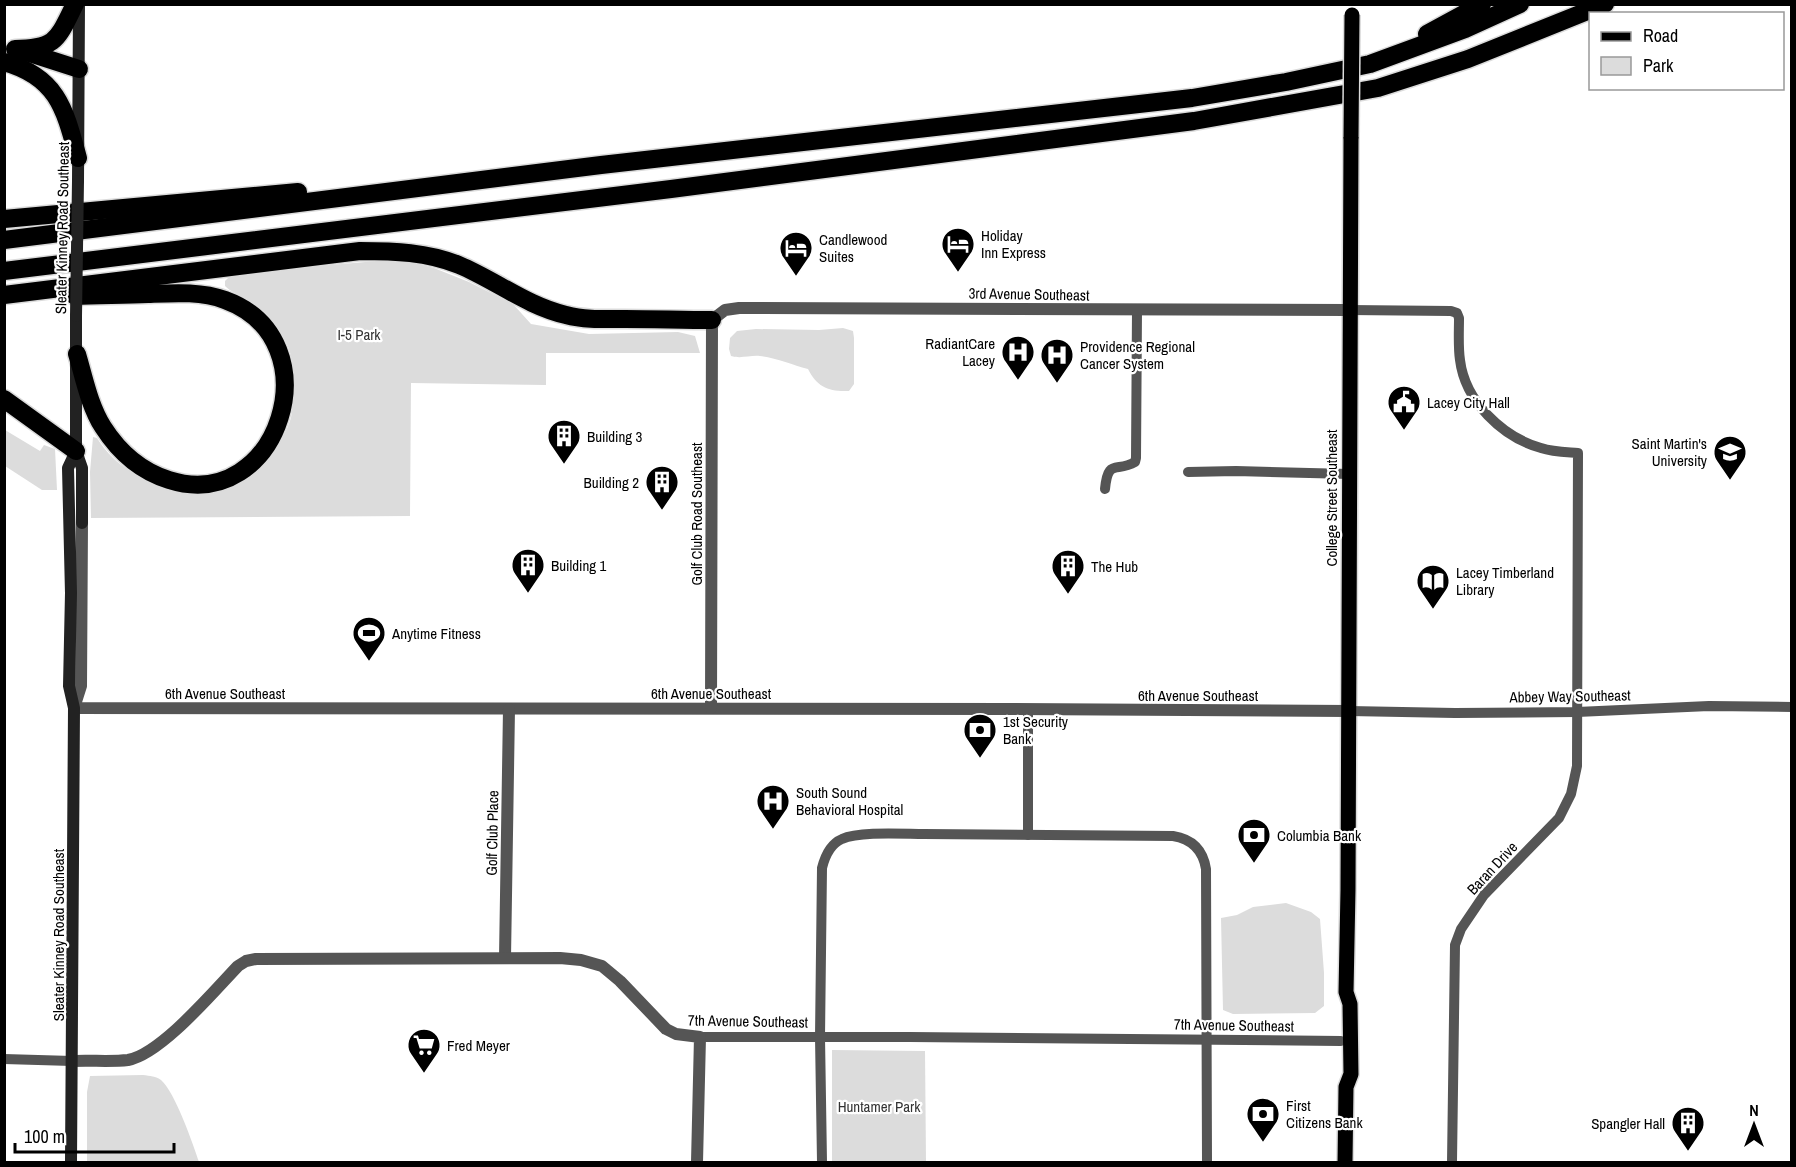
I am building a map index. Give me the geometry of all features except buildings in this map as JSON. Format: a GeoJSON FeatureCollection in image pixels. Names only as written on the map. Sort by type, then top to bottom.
{"type":"FeatureCollection","features":[{"type":"Feature","properties":{"kind":"highway"},"geometry":{"type":"LineString","coordinates":[[8,52],[51,44],[77,4]]}},
{"type":"Feature","properties":{"kind":"highway"},"geometry":{"type":"LineString","coordinates":[[1370,64],[1482,4]]}},
{"type":"Feature","properties":{"kind":"highway"},"geometry":{"type":"LineString","coordinates":[[4,240],[601,165],[1192,98],[1286,82],[1370,64],[1465,29],[1520,4]]}},
{"type":"Feature","properties":{"kind":"highway"},"geometry":{"type":"LineString","coordinates":[[1553,25],[1587,4]]}},
{"type":"Feature","properties":{"kind":"highway"},"geometry":{"type":"LineString","coordinates":[[4,271],[647,192],[1194,121],[1378,88],[1468,59],[1605,4]]}},
{"type":"Feature","properties":{"kind":"highway"},"geometry":{"type":"LineString","coordinates":[[8,52],[79,69]]}},
{"type":"Feature","properties":{"kind":"highway"},"geometry":{"type":"LineString","coordinates":[[8,52],[22,68],[41,80],[56,96],[78,158]]}},
{"type":"Feature","properties":{"kind":"highway"},"geometry":{"type":"LineString","coordinates":[[4,219],[601,165]]}},
{"type":"Feature","properties":{"kind":"highway"},"geometry":{"type":"LineString","coordinates":[[4,297],[360,251],[394,251],[428,255],[459,265],[524,299],[567,316],[596,319],[712,320]]}},
{"type":"Feature","properties":{"kind":"highway"},"geometry":{"type":"LineString","coordinates":[[4,297],[181,293],[209,295],[225,300],[255,316],[265,325],[280,352],[284,379],[279,421],[260,454],[233,477],[208,484],[191,485],[162,478],[132,461],[119,449],[106,431],[95,412],[77,354]]}},
{"type":"Feature","properties":{"kind":"highway"},"geometry":{"type":"LineString","coordinates":[[4,399],[76,451]]}},
{"type":"Feature","properties":{"kind":"main road","name":"Sleater Kinney Road Southeast"},"geometry":{"type":"LineString","coordinates":[[77,4],[79,69],[76,451],[82,468],[82,523]]}},
{"type":"Feature","properties":{"kind":"main road","name":"College Street Southeast"},"geometry":{"type":"LineString","coordinates":[[1345,1162],[1346,1087],[1351,1074],[1350,1004],[1346,992],[1352,10]]}},
{"type":"Feature","properties":{"kind":"main road","name":"Sleater Kinney Road Southeast"},"geometry":{"type":"LineString","coordinates":[[71,1162],[74,708],[69,686],[68,468],[76,451]]}},
{"type":"Feature","properties":{"kind":"main road","name":"College Street Southeast"},"geometry":{"type":"LineString","coordinates":[[1346,992],[1340,1003],[1341,1073],[1346,1087]]}},
{"type":"Feature","properties":{"kind":"street","name":"3rd Avenue Southeast"},"geometry":{"type":"LineString","coordinates":[[712,320],[725,310],[739,308],[1349,310]]}},
{"type":"Feature","properties":{"kind":"street"},"geometry":{"type":"LineString","coordinates":[[1105,489],[1110,470],[1118,466],[1128,466],[1135,462],[1136,458],[1137,310]]}},
{"type":"Feature","properties":{"kind":"street"},"geometry":{"type":"LineString","coordinates":[[1349,310],[1451,310],[1457,313],[1460,360],[1464,377],[1488,416],[1517,438],[1540,448],[1578,453],[1577,712]]}},
{"type":"Feature","properties":{"kind":"street","name":"Golf Club Road Southeast"},"geometry":{"type":"LineString","coordinates":[[711,708],[712,320]]}},
{"type":"Feature","properties":{"kind":"street"},"geometry":{"type":"LineString","coordinates":[[1188,472],[1349,474]]}},
{"type":"Feature","properties":{"kind":"street","name":"Sleater Kinney Road Southeast"},"geometry":{"type":"LineString","coordinates":[[74,708],[81,687],[82,523]]}},
{"type":"Feature","properties":{"kind":"street","name":"Abbey Way Southeast"},"geometry":{"type":"LineString","coordinates":[[1349,711],[1577,712],[1708,706],[1791,707]]}},
{"type":"Feature","properties":{"kind":"street","name":"6th Avenue Southeast"},"geometry":{"type":"LineString","coordinates":[[74,708],[1349,711]]}},
{"type":"Feature","properties":{"kind":"street","name":"Golf Club Place"},"geometry":{"type":"LineString","coordinates":[[505,958],[509,709]]}},
{"type":"Feature","properties":{"kind":"street"},"geometry":{"type":"LineString","coordinates":[[1028,709],[1028,835]]}},
{"type":"Feature","properties":{"kind":"street","name":"Baran Drive"},"geometry":{"type":"LineString","coordinates":[[1452,1162],[1455,945],[1461,929],[1484,895],[1559,818],[1567,805],[1577,766],[1577,712]]}},
{"type":"Feature","properties":{"kind":"street"},"geometry":{"type":"LineString","coordinates":[[822,1162],[820,1037],[822,868],[824,858],[833,844],[843,838],[857,835],[1173,836],[1183,838],[1198,848],[1206,869],[1207,1162]]}},
{"type":"Feature","properties":{"kind":"street","name":"7th Avenue Southeast"},"geometry":{"type":"LineString","coordinates":[[4,1059],[129,1060],[142,1055],[155,1048],[177,1029],[238,966],[256,959],[560,958],[581,960],[602,966],[620,981],[666,1029],[676,1034],[700,1036],[1341,1041]]}},
{"type":"Feature","properties":{"kind":"street"},"geometry":{"type":"LineString","coordinates":[[697,1162],[700,1036]]}},
{"type":"Feature","properties":{"kind":"green space","name":"I-5 Park"},"geometry":{"type":"Polygon","coordinates":[[[389,260],[411,262],[434,268],[469,282],[513,304],[531,324],[589,334],[678,332],[695,336],[700,353],[546,353],[546,385],[411,383],[410,516],[91,518],[90,472],[93,437],[97,438],[122,466],[143,478],[167,486],[202,490],[225,488],[246,479],[265,462],[280,442],[292,411],[294,376],[290,352],[283,337],[269,318],[252,303],[225,286],[225,281],[229,277],[389,260]]]}},
{"type":"Feature","properties":{"kind":"green space"},"geometry":{"type":"Polygon","coordinates":[[[843,328],[853,331],[854,338],[854,384],[849,391],[835,391],[824,387],[815,380],[808,369],[766,357],[731,356],[729,349],[730,338],[737,331],[843,328]]]}},
{"type":"Feature","properties":{"kind":"green space"},"geometry":{"type":"Polygon","coordinates":[[[5,430],[40,451],[44,445],[55,449],[57,490],[42,490],[5,466],[5,430]]]}},
{"type":"Feature","properties":{"kind":"green space"},"geometry":{"type":"Polygon","coordinates":[[[1286,903],[1311,912],[1320,919],[1324,1006],[1315,1013],[1233,1014],[1223,1010],[1221,918],[1237,915],[1253,907],[1286,903]]]}},
{"type":"Feature","properties":{"kind":"green space","name":"Huntamer Park"},"geometry":{"type":"Polygon","coordinates":[[[832,1050],[925,1051],[926,1162],[832,1162],[832,1050]]]}},
{"type":"Feature","properties":{"kind":"green space"},"geometry":{"type":"Polygon","coordinates":[[[143,1075],[161,1080],[172,1095],[199,1162],[87,1162],[87,1092],[90,1076],[143,1075]]]}},
{"type":"Feature","properties":{"kind":"place","name":"Holiday Inn Express"},"geometry":{"type":"Point","coordinates":[958,273]}},
{"type":"Feature","properties":{"kind":"place","name":"Candlewood Suites"},"geometry":{"type":"Point","coordinates":[796,277]}},
{"type":"Feature","properties":{"kind":"place","name":"RadiantCare Lacey"},"geometry":{"type":"Point","coordinates":[1018,381]}},
{"type":"Feature","properties":{"kind":"place","name":"Providence Regional Cancer System"},"geometry":{"type":"Point","coordinates":[1057,384]}},
{"type":"Feature","properties":{"kind":"place","name":"Lacey City Hall"},"geometry":{"type":"Point","coordinates":[1404,431]}},
{"type":"Feature","properties":{"kind":"place","name":"Building 3"},"geometry":{"type":"Point","coordinates":[564,465]}},
{"type":"Feature","properties":{"kind":"place","name":"Saint Martin's University"},"geometry":{"type":"Point","coordinates":[1730,481]}},
{"type":"Feature","properties":{"kind":"place","name":"Building 2"},"geometry":{"type":"Point","coordinates":[662,511]}},
{"type":"Feature","properties":{"kind":"place","name":"Building 1"},"geometry":{"type":"Point","coordinates":[528,594]}},
{"type":"Feature","properties":{"kind":"place","name":"The Hub"},"geometry":{"type":"Point","coordinates":[1068,595]}},
{"type":"Feature","properties":{"kind":"place","name":"Lacey Timberland Library"},"geometry":{"type":"Point","coordinates":[1433,610]}},
{"type":"Feature","properties":{"kind":"place","name":"Anytime Fitness"},"geometry":{"type":"Point","coordinates":[369,662]}},
{"type":"Feature","properties":{"kind":"place","name":"1st Security Bank"},"geometry":{"type":"Point","coordinates":[980,759]}},
{"type":"Feature","properties":{"kind":"place","name":"South Sound Behavioral Hospital"},"geometry":{"type":"Point","coordinates":[773,830]}},
{"type":"Feature","properties":{"kind":"place","name":"Columbia Bank"},"geometry":{"type":"Point","coordinates":[1254,864]}},
{"type":"Feature","properties":{"kind":"place","name":"Fred Meyer"},"geometry":{"type":"Point","coordinates":[424,1074]}},
{"type":"Feature","properties":{"kind":"place","name":"First Citizens Bank"},"geometry":{"type":"Point","coordinates":[1263,1143]}},
{"type":"Feature","properties":{"kind":"place","name":"Spangler Hall"},"geometry":{"type":"Point","coordinates":[1688,1152]}}]}
